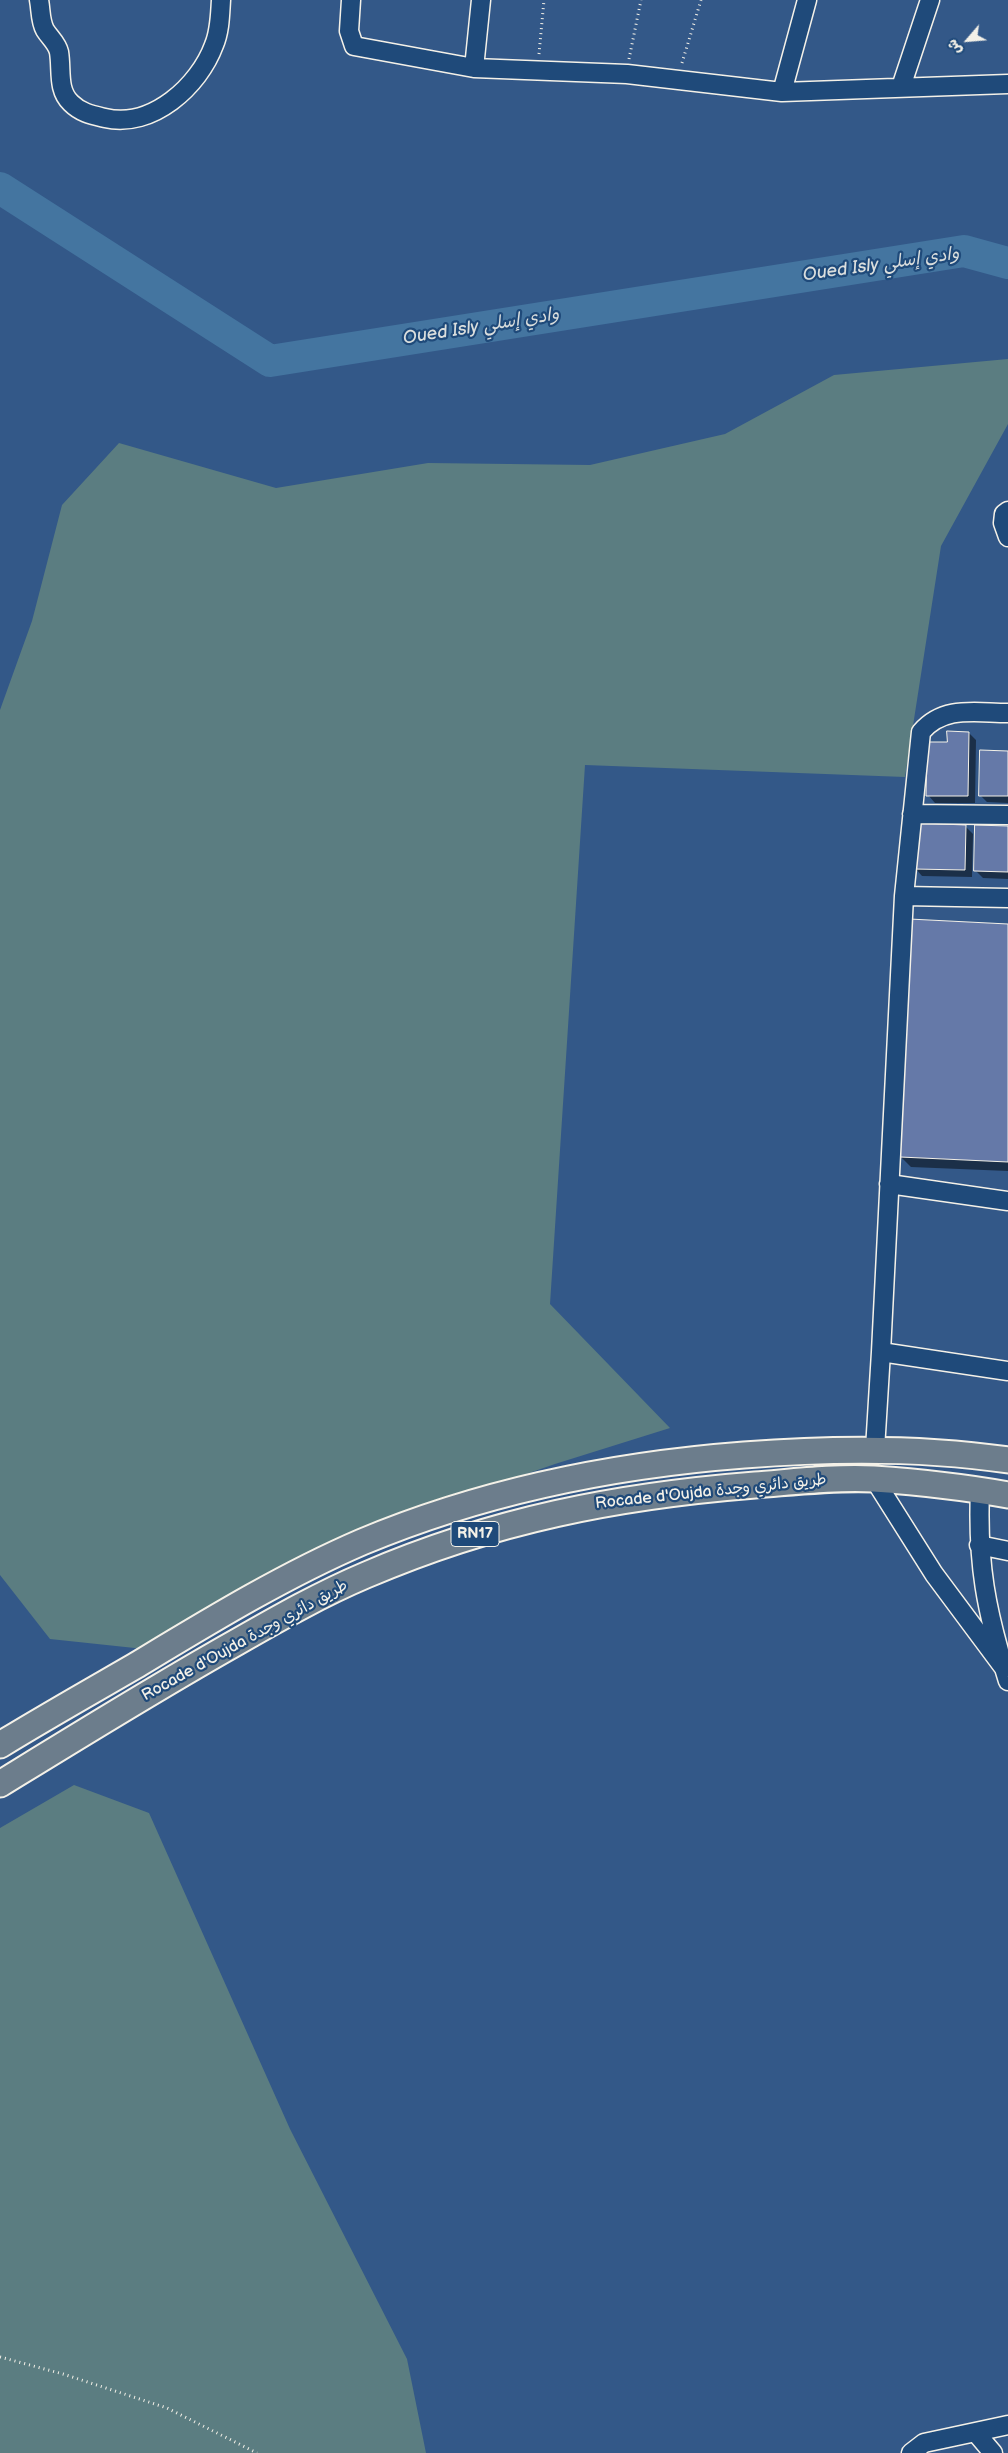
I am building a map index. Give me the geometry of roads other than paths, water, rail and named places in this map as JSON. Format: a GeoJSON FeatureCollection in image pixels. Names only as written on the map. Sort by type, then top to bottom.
{"type":"FeatureCollection","features":[{"type":"Feature","properties":{"kind":"highway","name":"Rocade d'Oujda طريق دائري وجدة"},"geometry":{"type":"LineString","coordinates":[[0,1745],[222,1614],[360,1543],[426,1517],[548,1482],[625,1468],[776,1452],[875,1449],[934,1451],[1008,1460]]}},
{"type":"Feature","properties":{"kind":"highway","name":"Rocade d'Oujda طريق دائري وجدة"},"geometry":{"type":"LineString","coordinates":[[0,1784],[200,1663],[304,1604],[365,1575],[452,1541],[533,1518],[610,1501],[725,1488],[839,1479],[874,1479],[980,1490],[1008,1495]]}},
{"type":"Feature","properties":{"kind":"street"},"geometry":{"type":"LineString","coordinates":[[39,0],[44,28],[59,51],[60,80],[69,102],[86,114],[126,120],[154,111],[173,100],[193,81],[214,47],[219,30],[221,0]]}},
{"type":"Feature","properties":{"kind":"street"},"geometry":{"type":"LineString","coordinates":[[350,0],[348,30],[354,46],[474,68],[626,74],[782,92],[901,86],[974,87],[1008,84]]}},
{"type":"Feature","properties":{"kind":"street"},"geometry":{"type":"LineString","coordinates":[[474,68],[480,0]]}},
{"type":"Feature","properties":{"kind":"street"},"geometry":{"type":"LineString","coordinates":[[782,92],[806,0]]}},
{"type":"Feature","properties":{"kind":"street"},"geometry":{"type":"LineString","coordinates":[[901,86],[930,0]]}},
{"type":"Feature","properties":{"kind":"street"},"geometry":{"type":"LineString","coordinates":[[1008,512],[1004,514],[1003,520],[1008,537]]}},
{"type":"Feature","properties":{"kind":"street"},"geometry":{"type":"LineString","coordinates":[[875,1449],[882,1352],[904,896],[920,732],[931,721],[948,713],[1008,713]]}},
{"type":"Feature","properties":{"kind":"street"},"geometry":{"type":"LineString","coordinates":[[912,814],[1008,816]]}},
{"type":"Feature","properties":{"kind":"street"},"geometry":{"type":"LineString","coordinates":[[904,896],[1008,898]]}},
{"type":"Feature","properties":{"kind":"street"},"geometry":{"type":"LineString","coordinates":[[889,1184],[1008,1201]]}},
{"type":"Feature","properties":{"kind":"street"},"geometry":{"type":"LineString","coordinates":[[882,1352],[1008,1371]]}},
{"type":"Feature","properties":{"kind":"street"},"geometry":{"type":"LineString","coordinates":[[874,1479],[934,1574],[1006,1675]]}},
{"type":"Feature","properties":{"kind":"street"},"geometry":{"type":"LineString","coordinates":[[980,1490],[979,1546],[982,1581],[989,1619],[1006,1675]]}},
{"type":"Feature","properties":{"kind":"street"},"geometry":{"type":"LineString","coordinates":[[979,1546],[1008,1552]]}},
{"type":"Feature","properties":{"kind":"street"},"geometry":{"type":"LineString","coordinates":[[911,2453],[924,2443],[1008,2425]]}},
{"type":"Feature","properties":{"kind":"street"},"geometry":{"type":"LineString","coordinates":[[976,2433],[993,2453]]}},
{"type":"Feature","properties":{"kind":"waterway","name":"Oued Isly وادي إسلي"},"geometry":{"type":"LineString","coordinates":[[0,188],[270,361],[964,251],[1008,263]]}}]}
